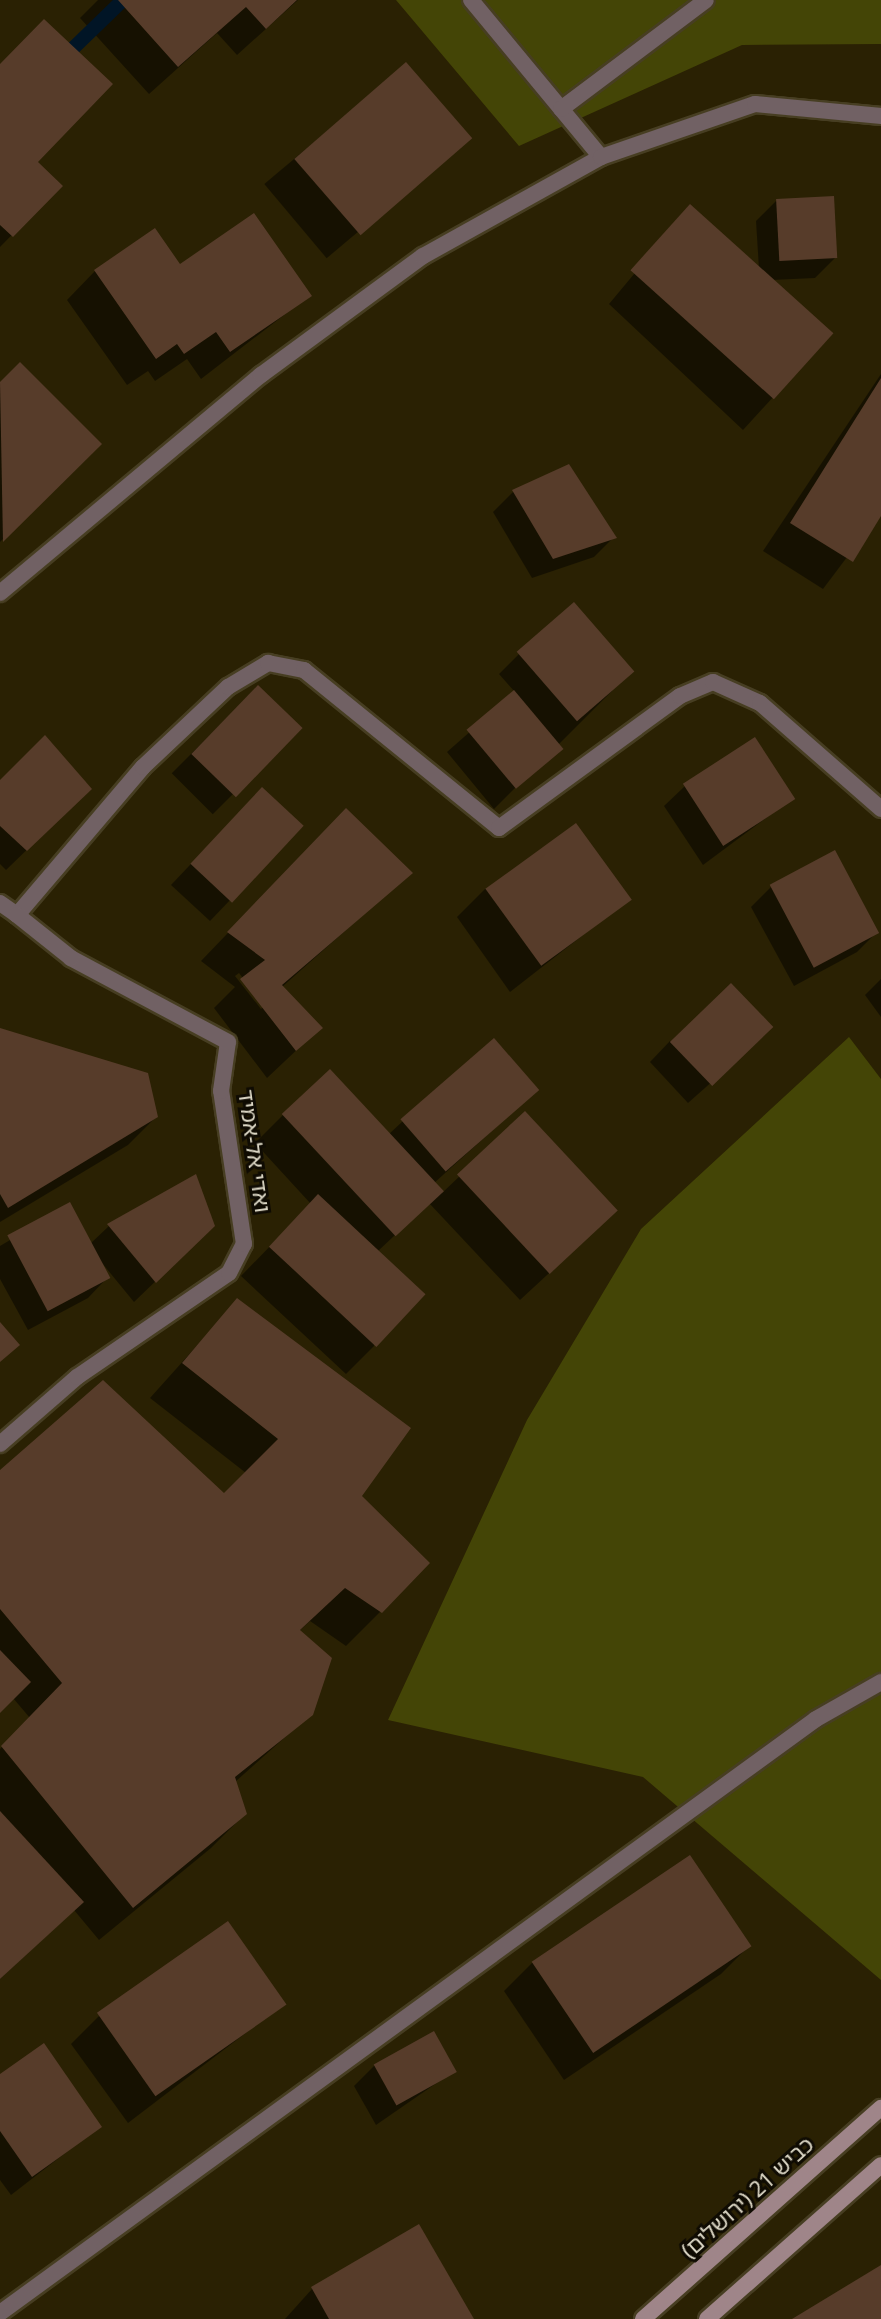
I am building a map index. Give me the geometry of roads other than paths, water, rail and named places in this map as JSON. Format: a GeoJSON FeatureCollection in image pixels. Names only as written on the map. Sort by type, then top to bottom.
{"type":"FeatureCollection","features":[{"type":"Feature","properties":{"kind":"main road","name":"כביש 21 (ירושלים)"},"geometry":{"type":"LineString","coordinates":[[643,2319],[881,2108]]}},
{"type":"Feature","properties":{"kind":"main road"},"geometry":{"type":"LineString","coordinates":[[707,2319],[881,2165]]}},
{"type":"Feature","properties":{"kind":"street"},"geometry":{"type":"LineString","coordinates":[[471,0],[601,157]]}},
{"type":"Feature","properties":{"kind":"street"},"geometry":{"type":"LineString","coordinates":[[561,109],[706,0]]}},
{"type":"Feature","properties":{"kind":"street"},"geometry":{"type":"LineString","coordinates":[[0,593],[261,375],[411,265],[601,157],[755,104],[881,116]]}},
{"type":"Feature","properties":{"kind":"street"},"geometry":{"type":"LineString","coordinates":[[0,903],[17,915],[143,767],[228,687],[268,663],[304,670],[499,828],[524,817],[680,696],[713,682],[760,703],[881,809]]}},
{"type":"Feature","properties":{"kind":"street","name":"ואדי אל-אמיד"},"geometry":{"type":"LineString","coordinates":[[0,1444],[77,1377],[229,1273],[244,1244],[221,1091],[228,1042],[71,958],[17,915]]}},
{"type":"Feature","properties":{"kind":"street"},"geometry":{"type":"LineString","coordinates":[[0,2313],[816,1719],[881,1682]]}},
{"type":"Feature","properties":{"kind":"waterway"},"geometry":{"type":"LineString","coordinates":[[61,60],[123,0]]}}]}
